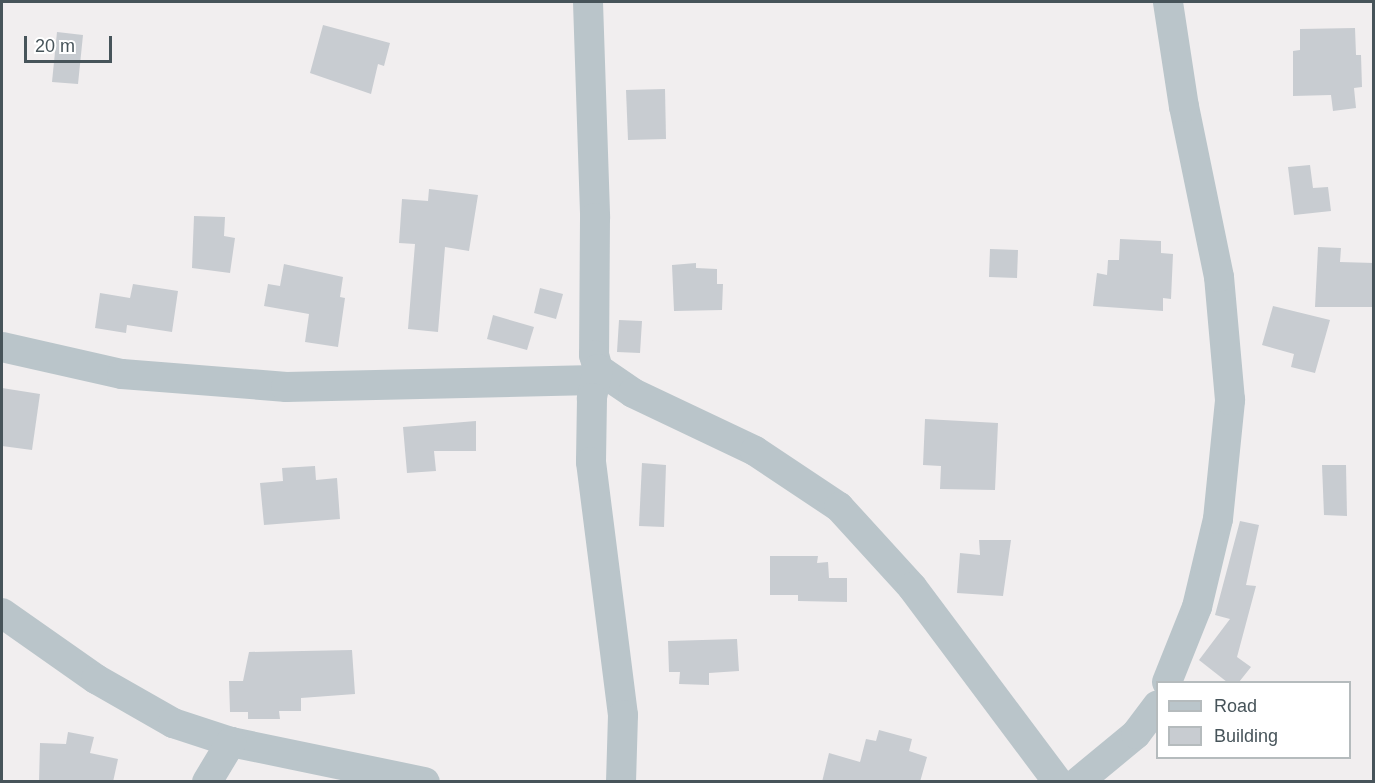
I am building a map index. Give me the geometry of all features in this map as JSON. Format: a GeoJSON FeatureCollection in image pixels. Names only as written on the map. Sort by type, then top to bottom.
{"type":"FeatureCollection","features":[{"type":"Feature","properties":{"kind":"street"},"geometry":{"type":"LineString","coordinates":[[588,2],[596,375],[591,462],[623,715],[621,782]]}},
{"type":"Feature","properties":{"kind":"street"},"geometry":{"type":"LineString","coordinates":[[1167,681],[1197,607],[1218,519],[1230,400],[1219,277],[1184,107],[1168,2]]}},
{"type":"Feature","properties":{"kind":"street"},"geometry":{"type":"LineString","coordinates":[[2,347],[122,374],[286,387],[596,375],[755,451],[839,507],[912,587],[1058,782]]}},
{"type":"Feature","properties":{"kind":"street"},"geometry":{"type":"LineString","coordinates":[[2,613],[134,702],[173,723],[231,742],[425,782]]}},
{"type":"Feature","properties":{"kind":"street"},"geometry":{"type":"LineString","coordinates":[[1078,782],[1136,734],[1156,708]]}},
{"type":"Feature","properties":{"kind":"street"},"geometry":{"type":"LineString","coordinates":[[207,782],[231,742]]}},
{"type":"Feature","properties":{"kind":"building"},"geometry":{"type":"Polygon","coordinates":[[[323,25],[390,43],[384,66],[378,64],[371,94],[310,73],[323,25]]]}},
{"type":"Feature","properties":{"kind":"building"},"geometry":{"type":"Polygon","coordinates":[[[1355,28],[1356,55],[1361,55],[1362,87],[1354,88],[1356,108],[1333,111],[1331,95],[1293,96],[1293,51],[1300,50],[1300,29],[1355,28]]]}},
{"type":"Feature","properties":{"kind":"building"},"geometry":{"type":"Polygon","coordinates":[[[57,32],[83,35],[78,84],[52,82],[57,32]]]}},
{"type":"Feature","properties":{"kind":"building"},"geometry":{"type":"Polygon","coordinates":[[[665,89],[666,139],[628,140],[626,90],[665,89]]]}},
{"type":"Feature","properties":{"kind":"building"},"geometry":{"type":"Polygon","coordinates":[[[1310,165],[1313,188],[1328,187],[1331,211],[1294,215],[1288,167],[1310,165]]]}},
{"type":"Feature","properties":{"kind":"building"},"geometry":{"type":"Polygon","coordinates":[[[429,189],[478,195],[469,251],[445,247],[438,332],[408,329],[415,244],[399,243],[402,199],[428,201],[429,189]]]}},
{"type":"Feature","properties":{"kind":"building"},"geometry":{"type":"Polygon","coordinates":[[[194,216],[225,217],[224,236],[235,238],[230,273],[192,268],[194,216]]]}},
{"type":"Feature","properties":{"kind":"building"},"geometry":{"type":"Polygon","coordinates":[[[1120,239],[1161,241],[1161,253],[1173,254],[1171,299],[1163,298],[1163,311],[1093,306],[1097,273],[1107,275],[1108,260],[1119,260],[1120,239]]]}},
{"type":"Feature","properties":{"kind":"building"},"geometry":{"type":"Polygon","coordinates":[[[1318,247],[1341,248],[1340,262],[1374,263],[1374,307],[1315,307],[1318,247]]]}},
{"type":"Feature","properties":{"kind":"building"},"geometry":{"type":"Polygon","coordinates":[[[990,249],[1018,250],[1017,278],[989,277],[990,249]]]}},
{"type":"Feature","properties":{"kind":"building"},"geometry":{"type":"Polygon","coordinates":[[[696,263],[696,268],[717,269],[717,284],[723,284],[722,310],[674,311],[672,265],[696,263]]]}},
{"type":"Feature","properties":{"kind":"building"},"geometry":{"type":"Polygon","coordinates":[[[284,264],[343,277],[340,297],[345,298],[338,347],[305,342],[309,314],[264,306],[268,284],[280,286],[284,264]]]}},
{"type":"Feature","properties":{"kind":"building"},"geometry":{"type":"Polygon","coordinates":[[[133,284],[178,291],[172,332],[127,325],[126,333],[95,328],[100,293],[130,298],[133,284]]]}},
{"type":"Feature","properties":{"kind":"building"},"geometry":{"type":"Polygon","coordinates":[[[540,288],[563,294],[556,319],[534,313],[540,288]]]}},
{"type":"Feature","properties":{"kind":"building"},"geometry":{"type":"Polygon","coordinates":[[[1273,306],[1330,320],[1315,373],[1291,367],[1294,354],[1262,345],[1273,306]]]}},
{"type":"Feature","properties":{"kind":"building"},"geometry":{"type":"Polygon","coordinates":[[[493,315],[534,327],[527,350],[487,339],[493,315]]]}},
{"type":"Feature","properties":{"kind":"building"},"geometry":{"type":"Polygon","coordinates":[[[619,320],[642,321],[640,353],[617,352],[619,320]]]}},
{"type":"Feature","properties":{"kind":"building"},"geometry":{"type":"Polygon","coordinates":[[[2,388],[40,394],[32,450],[2,446],[2,388]]]}},
{"type":"Feature","properties":{"kind":"building"},"geometry":{"type":"Polygon","coordinates":[[[925,419],[998,423],[995,490],[940,489],[941,466],[923,465],[925,419]]]}},
{"type":"Feature","properties":{"kind":"building"},"geometry":{"type":"Polygon","coordinates":[[[476,421],[476,451],[434,451],[436,471],[407,473],[403,427],[476,421]]]}},
{"type":"Feature","properties":{"kind":"building"},"geometry":{"type":"Polygon","coordinates":[[[642,463],[666,465],[664,527],[639,526],[642,463]]]}},
{"type":"Feature","properties":{"kind":"building"},"geometry":{"type":"Polygon","coordinates":[[[1322,465],[1346,465],[1347,516],[1324,515],[1322,465]]]}},
{"type":"Feature","properties":{"kind":"building"},"geometry":{"type":"Polygon","coordinates":[[[315,466],[316,480],[337,478],[340,519],[264,525],[260,483],[283,481],[282,468],[315,466]]]}},
{"type":"Feature","properties":{"kind":"building"},"geometry":{"type":"Polygon","coordinates":[[[1240,521],[1259,525],[1246,585],[1256,586],[1237,657],[1251,667],[1240,681],[1226,681],[1199,660],[1230,619],[1215,615],[1240,521]]]}},
{"type":"Feature","properties":{"kind":"building"},"geometry":{"type":"Polygon","coordinates":[[[979,540],[1011,540],[1003,596],[957,593],[960,553],[980,555],[979,540]]]}},
{"type":"Feature","properties":{"kind":"building"},"geometry":{"type":"Polygon","coordinates":[[[770,556],[818,556],[817,563],[828,562],[829,578],[847,578],[847,602],[798,601],[798,595],[770,595],[770,556]]]}},
{"type":"Feature","properties":{"kind":"building"},"geometry":{"type":"Polygon","coordinates":[[[737,639],[739,671],[709,673],[709,685],[679,684],[680,672],[669,672],[668,641],[737,639]]]}},
{"type":"Feature","properties":{"kind":"building"},"geometry":{"type":"Polygon","coordinates":[[[352,650],[355,694],[301,698],[301,711],[279,711],[280,719],[248,719],[248,712],[230,712],[229,681],[243,681],[249,652],[352,650]]]}},
{"type":"Feature","properties":{"kind":"building"},"geometry":{"type":"Polygon","coordinates":[[[879,730],[912,739],[909,751],[927,757],[920,782],[822,782],[829,753],[860,762],[866,739],[876,741],[879,730]]]}},
{"type":"Feature","properties":{"kind":"building"},"geometry":{"type":"Polygon","coordinates":[[[68,732],[94,737],[90,753],[118,759],[113,782],[39,782],[40,743],[66,744],[68,732]]]}}]}
